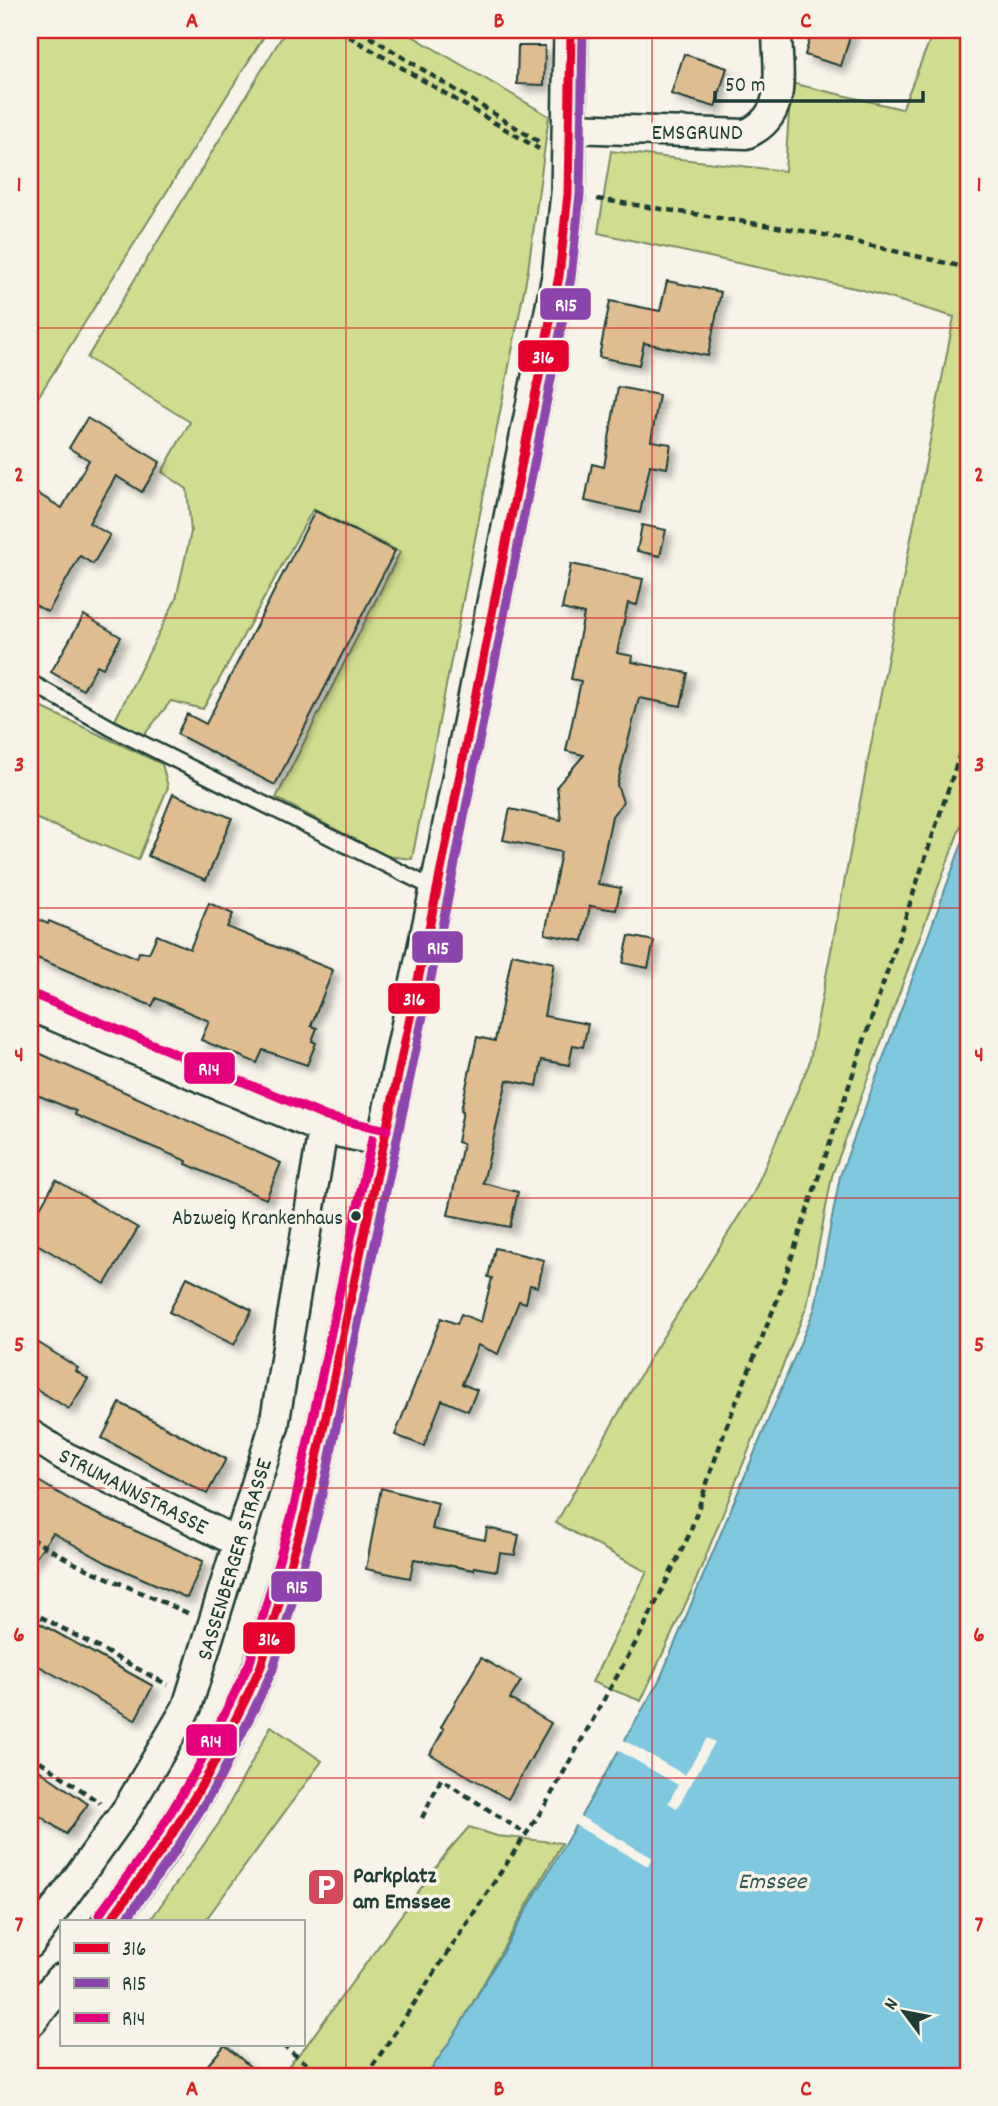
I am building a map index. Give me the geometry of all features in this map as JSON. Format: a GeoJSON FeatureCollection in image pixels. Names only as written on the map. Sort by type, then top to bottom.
{"type":"FeatureCollection","features":[{"type":"Feature","properties":{"kind":"street"},"geometry":{"type":"LineString","coordinates":[[110,1920],[166,1844],[209,1773],[261,1666],[306,1510],[437,890],[559,276],[568,194],[571,30]]}},
{"type":"Feature","properties":{"kind":"street","name":"EMSGRUND"},"geometry":{"type":"LineString","coordinates":[[569,146],[746,134],[764,127],[776,108],[778,30]]}},
{"type":"Feature","properties":{"kind":"street"},"geometry":{"type":"LineString","coordinates":[[30,1006],[323,1129],[384,1142]]}},
{"type":"Feature","properties":{"kind":"street","name":"SASSENBERGER STRASSE"},"geometry":{"type":"LineString","coordinates":[[30,1944],[121,1818],[190,1697],[274,1426],[323,1129]]}},
{"type":"Feature","properties":{"kind":"street","name":"STRUMANNSTRASSE"},"geometry":{"type":"LineString","coordinates":[[30,1434],[64,1456],[239,1543]]}},
{"type":"Feature","properties":{"kind":"street"},"geometry":{"type":"LineString","coordinates":[[30,2020],[60,1982]]}},
{"type":"Feature","properties":{"kind":"lane"},"geometry":{"type":"LineString","coordinates":[[30,682],[111,728],[437,890]]}},
{"type":"Feature","properties":{"kind":"path"},"geometry":{"type":"LineString","coordinates":[[338,30],[535,148],[569,146]]}},
{"type":"Feature","properties":{"kind":"path"},"geometry":{"type":"LineString","coordinates":[[359,30],[540,142],[569,146]]}},
{"type":"Feature","properties":{"kind":"path"},"geometry":{"type":"LineString","coordinates":[[568,194],[816,233],[968,268]]}},
{"type":"Feature","properties":{"kind":"path"},"geometry":{"type":"LineString","coordinates":[[366,2076],[546,1804],[589,1730],[690,1535],[727,1425],[778,1298],[968,730]]}},
{"type":"Feature","properties":{"kind":"path"},"geometry":{"type":"LineString","coordinates":[[30,1538],[76,1564],[214,1623]]}},
{"type":"Feature","properties":{"kind":"path"},"geometry":{"type":"LineString","coordinates":[[30,1611],[124,1665],[190,1697]]}},
{"type":"Feature","properties":{"kind":"path"},"geometry":{"type":"LineString","coordinates":[[589,1730],[595,1733]]}},
{"type":"Feature","properties":{"kind":"path"},"geometry":{"type":"LineString","coordinates":[[30,1754],[59,1778],[121,1818]]}},
{"type":"Feature","properties":{"kind":"path"},"geometry":{"type":"LineString","coordinates":[[422,1818],[441,1779],[526,1834]]}},
{"type":"Feature","properties":{"kind":"path"},"geometry":{"type":"LineString","coordinates":[[546,1804],[552,1807]]}},
{"type":"Feature","properties":{"kind":"path"},"geometry":{"type":"LineString","coordinates":[[283,2046],[323,2076]]}},
{"type":"Feature","properties":{"kind":"green space"},"geometry":{"type":"Polygon","coordinates":[[[30,30],[268,30],[30,410],[30,30]]]}},
{"type":"Feature","properties":{"kind":"green space"},"geometry":{"type":"Polygon","coordinates":[[[286,30],[402,30],[549,116],[528,270],[412,859],[386,856],[276,798],[400,552],[313,509],[203,709],[171,701],[144,735],[115,720],[176,599],[191,532],[187,489],[162,472],[190,422],[87,358],[286,30]]]}},
{"type":"Feature","properties":{"kind":"green space"},"geometry":{"type":"Polygon","coordinates":[[[934,30],[968,30],[968,806],[832,1176],[807,1306],[692,1590],[641,1701],[592,1682],[647,1572],[556,1523],[651,1356],[754,1192],[809,1064],[954,317],[863,290],[598,233],[611,151],[785,171],[791,83],[902,109],[934,30]]]}},
{"type":"Feature","properties":{"kind":"green space"},"geometry":{"type":"Polygon","coordinates":[[[30,702],[162,764],[168,787],[138,860],[30,816],[30,702]]]}},
{"type":"Feature","properties":{"kind":"green space"},"geometry":{"type":"Polygon","coordinates":[[[271,1726],[322,1761],[205,1920],[150,1920],[219,1823],[271,1726]]]}},
{"type":"Feature","properties":{"kind":"green space"},"geometry":{"type":"Polygon","coordinates":[[[469,1827],[497,1836],[562,1843],[458,2029],[427,2076],[302,2076],[289,2065],[305,2047],[448,1851],[469,1827]]]}},
{"type":"Feature","properties":{"kind":"water","name":"Emssee"},"geometry":{"type":"Polygon","coordinates":[[[968,827],[968,2076],[427,2076],[458,2029],[660,1679],[815,1308],[840,1176],[968,827]]]}},
{"type":"Feature","properties":{"kind":"pier"},"geometry":{"type":"Polygon","coordinates":[[[707,1738],[715,1742],[677,1808],[668,1803],[678,1785],[616,1749],[622,1739],[685,1775],[707,1738]]]}},
{"type":"Feature","properties":{"kind":"pier"},"geometry":{"type":"Polygon","coordinates":[[[578,1815],[653,1858],[648,1866],[573,1824],[578,1815]]]}},
{"type":"Feature","properties":{"kind":"building"},"geometry":{"type":"Polygon","coordinates":[[[812,30],[852,30],[841,66],[805,55],[812,30]]]}},
{"type":"Feature","properties":{"kind":"building"},"geometry":{"type":"Polygon","coordinates":[[[518,46],[545,46],[544,85],[517,84],[518,46]]]}},
{"type":"Feature","properties":{"kind":"building"},"geometry":{"type":"Polygon","coordinates":[[[684,54],[727,68],[715,107],[671,94],[684,54]]]}},
{"type":"Feature","properties":{"kind":"building"},"geometry":{"type":"Polygon","coordinates":[[[667,281],[721,292],[708,356],[644,343],[639,365],[599,357],[610,301],[660,311],[667,281]]]}},
{"type":"Feature","properties":{"kind":"building"},"geometry":{"type":"Polygon","coordinates":[[[618,387],[659,395],[651,441],[671,444],[667,468],[650,465],[640,513],[585,501],[592,464],[604,467],[618,387]]]}},
{"type":"Feature","properties":{"kind":"building"},"geometry":{"type":"Polygon","coordinates":[[[87,418],[160,462],[142,492],[116,476],[89,523],[110,535],[93,564],[80,556],[48,612],[30,602],[30,489],[62,508],[89,460],[69,448],[87,418]]]}},
{"type":"Feature","properties":{"kind":"building"},"geometry":{"type":"Polygon","coordinates":[[[315,511],[395,551],[275,785],[177,734],[187,714],[206,724],[315,511]]]}},
{"type":"Feature","properties":{"kind":"building"},"geometry":{"type":"Polygon","coordinates":[[[642,525],[666,530],[660,556],[637,551],[642,525]]]}},
{"type":"Feature","properties":{"kind":"building"},"geometry":{"type":"Polygon","coordinates":[[[571,564],[643,579],[637,605],[628,603],[617,653],[633,656],[632,662],[688,673],[681,706],[639,698],[617,785],[623,802],[612,816],[598,884],[621,888],[616,910],[590,906],[583,941],[545,934],[561,852],[503,840],[510,809],[561,820],[557,786],[584,755],[566,751],[581,681],[571,679],[584,614],[562,609],[571,564]]]}},
{"type":"Feature","properties":{"kind":"building"},"geometry":{"type":"Polygon","coordinates":[[[84,615],[121,637],[103,668],[97,665],[83,690],[51,672],[84,615]]]}},
{"type":"Feature","properties":{"kind":"building"},"geometry":{"type":"Polygon","coordinates":[[[173,794],[232,818],[206,880],[148,856],[173,794]]]}},
{"type":"Feature","properties":{"kind":"building"},"geometry":{"type":"Polygon","coordinates":[[[209,903],[233,914],[227,927],[333,970],[311,1026],[317,1028],[312,1041],[316,1043],[307,1065],[263,1050],[257,1063],[201,1040],[209,1021],[156,998],[152,1006],[30,955],[30,916],[48,924],[49,921],[137,958],[139,952],[149,953],[157,935],[190,949],[209,903]]]}},
{"type":"Feature","properties":{"kind":"building"},"geometry":{"type":"Polygon","coordinates":[[[629,936],[654,941],[648,968],[623,963],[629,936]]]}},
{"type":"Feature","properties":{"kind":"building"},"geometry":{"type":"Polygon","coordinates":[[[512,954],[554,963],[544,1016],[588,1024],[583,1047],[573,1045],[569,1065],[542,1060],[537,1086],[507,1080],[483,1183],[518,1192],[510,1227],[448,1215],[463,1144],[457,1142],[463,1111],[461,1110],[477,1037],[495,1041],[512,954]]]}},
{"type":"Feature","properties":{"kind":"building"},"geometry":{"type":"Polygon","coordinates":[[[30,1049],[281,1163],[266,1199],[186,1164],[187,1161],[75,1115],[76,1111],[30,1092],[30,1049]]]}},
{"type":"Feature","properties":{"kind":"building"},"geometry":{"type":"Polygon","coordinates":[[[56,1180],[138,1228],[105,1284],[30,1240],[30,1225],[56,1180]]]}},
{"type":"Feature","properties":{"kind":"building"},"geometry":{"type":"Polygon","coordinates":[[[495,1248],[544,1260],[538,1287],[530,1285],[526,1303],[519,1301],[498,1354],[478,1345],[462,1384],[477,1390],[468,1411],[442,1400],[424,1446],[395,1435],[441,1318],[457,1324],[461,1314],[481,1322],[492,1278],[488,1277],[495,1248]]]}},
{"type":"Feature","properties":{"kind":"building"},"geometry":{"type":"Polygon","coordinates":[[[187,1277],[252,1310],[234,1345],[169,1312],[187,1277]]]}},
{"type":"Feature","properties":{"kind":"building"},"geometry":{"type":"Polygon","coordinates":[[[30,1342],[37,1346],[39,1343],[78,1368],[76,1371],[88,1379],[69,1409],[30,1385],[30,1342]]]}},
{"type":"Feature","properties":{"kind":"building"},"geometry":{"type":"Polygon","coordinates":[[[120,1403],[226,1459],[207,1494],[102,1438],[120,1403]]]}},
{"type":"Feature","properties":{"kind":"building"},"geometry":{"type":"Polygon","coordinates":[[[30,1476],[84,1508],[203,1561],[187,1598],[107,1563],[53,1533],[30,1565],[30,1476]]]}},
{"type":"Feature","properties":{"kind":"building"},"geometry":{"type":"Polygon","coordinates":[[[381,1488],[438,1503],[432,1529],[485,1540],[487,1528],[519,1535],[515,1555],[500,1553],[497,1571],[474,1567],[474,1570],[414,1559],[410,1578],[366,1569],[381,1488]]]}},
{"type":"Feature","properties":{"kind":"building"},"geometry":{"type":"Polygon","coordinates":[[[30,1618],[153,1686],[135,1720],[30,1661],[30,1618]]]}},
{"type":"Feature","properties":{"kind":"building"},"geometry":{"type":"Polygon","coordinates":[[[481,1658],[521,1681],[510,1699],[551,1723],[508,1799],[430,1754],[444,1729],[441,1727],[481,1658]]]}},
{"type":"Feature","properties":{"kind":"building"},"geometry":{"type":"Polygon","coordinates":[[[30,1764],[88,1804],[66,1834],[30,1809],[30,1764]]]}},
{"type":"Feature","properties":{"kind":"building"},"geometry":{"type":"Polygon","coordinates":[[[226,2046],[261,2076],[198,2076],[226,2046]]]}},
{"type":"Feature","properties":{"kind":"transit line","name":"316"},"geometry":{"type":"LineString","coordinates":[[110,1920],[166,1844],[209,1773],[247,1696],[261,1666],[306,1510],[437,890],[559,276],[568,194],[571,30]]}},
{"type":"Feature","properties":{"kind":"transit line","name":"R15"},"geometry":{"type":"LineString","coordinates":[[125,1920],[176,1850],[220,1778],[258,1701],[273,1669],[318,1513],[449,893],[571,278],[580,194],[583,30]]}},
{"type":"Feature","properties":{"kind":"transit line","name":"R14"},"geometry":{"type":"LineString","coordinates":[[35,995],[327,1117],[387,1130]]}},
{"type":"Feature","properties":{"kind":"transit line","name":"R14"},"geometry":{"type":"LineString","coordinates":[[99,1915],[156,1837],[198,1767],[250,1662],[294,1507],[372,1139]]}},
{"type":"Feature","properties":{"kind":"place","name":"Abzweig Krankenhaus"},"geometry":{"type":"Point","coordinates":[356,1216]}},
{"type":"Feature","properties":{"kind":"place","name":"Parkplatz am Emssee"},"geometry":{"type":"Point","coordinates":[326,1887]}}]}
